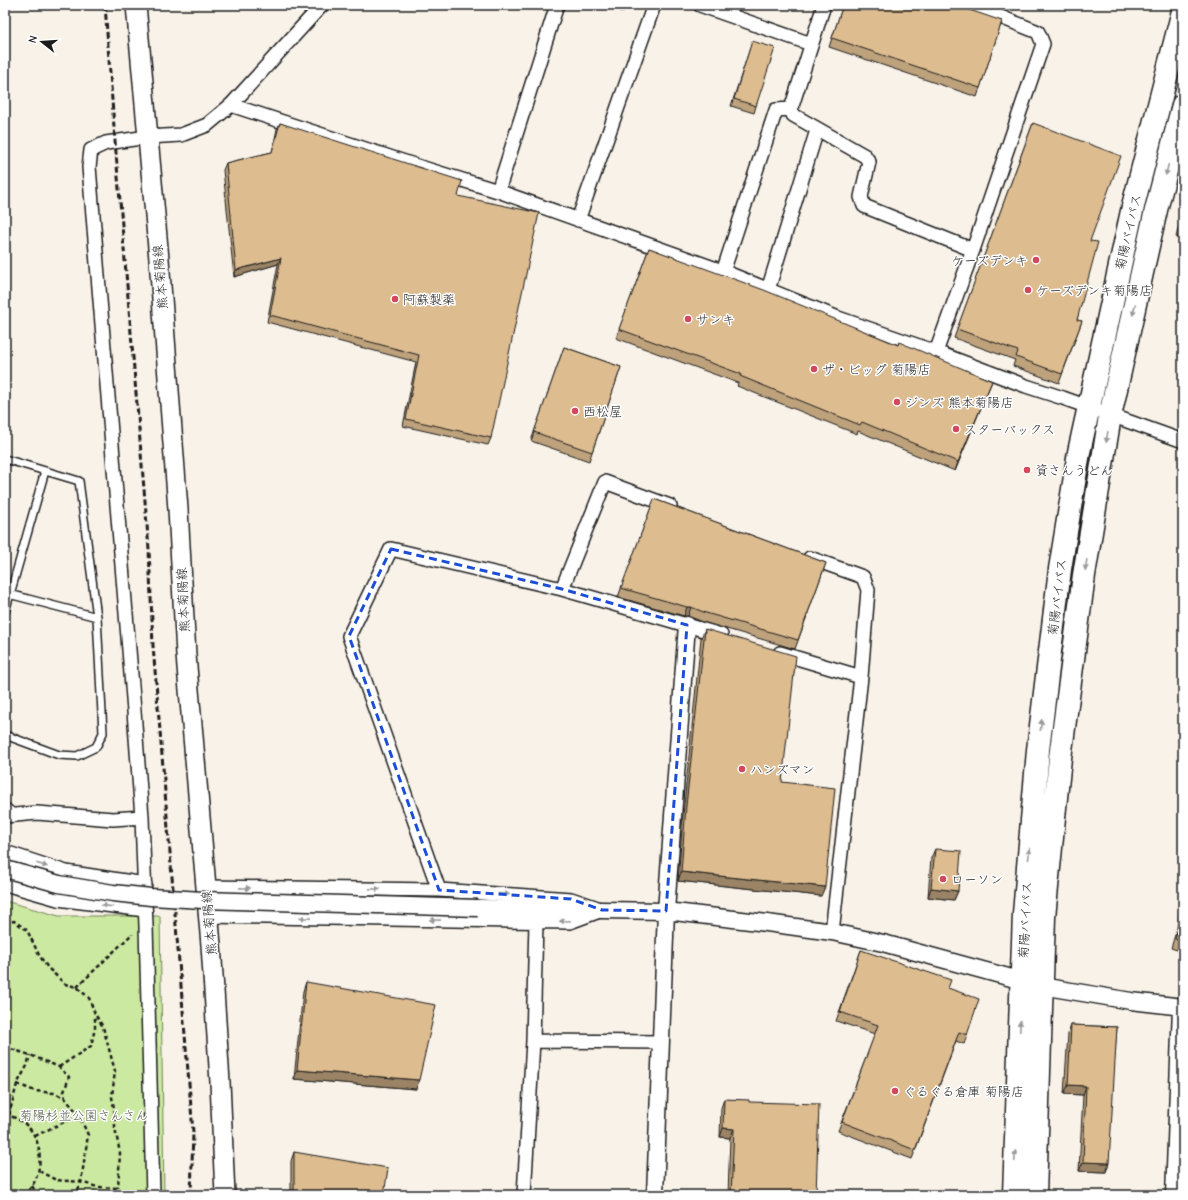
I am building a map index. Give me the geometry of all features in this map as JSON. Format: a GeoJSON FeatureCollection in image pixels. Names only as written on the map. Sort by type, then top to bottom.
{"type":"FeatureCollection","features":[{"type":"Feature","properties":{"kind":"highway","name":"菊陽バイパス"},"geometry":{"type":"LineString","coordinates":[[1035,1195],[1032,983],[1024,914],[1038,750],[1060,569],[1079,452],[1134,202],[1183,11]]}},
{"type":"Feature","properties":{"kind":"highway","name":"菊陽バイパス"},"geometry":{"type":"LineString","coordinates":[[1014,1195],[1032,983],[1044,917],[1060,758],[1084,575],[1110,416],[1156,210],[1183,105]]}},
{"type":"Feature","properties":{"kind":"main road","name":"熊本菊陽線"},"geometry":{"type":"LineString","coordinates":[[136,5],[159,259],[178,509],[186,655],[206,887],[220,1082],[225,1195]]}},
{"type":"Feature","properties":{"kind":"street"},"geometry":{"type":"LineString","coordinates":[[153,1195],[146,910],[142,817],[133,690],[89,168],[91,150],[106,142],[148,136],[181,135],[207,125],[231,106],[322,5]]}},
{"type":"Feature","properties":{"kind":"street"},"geometry":{"type":"LineString","coordinates":[[498,192],[557,5]]}},
{"type":"Feature","properties":{"kind":"street"},"geometry":{"type":"LineString","coordinates":[[578,220],[654,5]]}},
{"type":"Feature","properties":{"kind":"street"},"geometry":{"type":"LineString","coordinates":[[700,5],[811,44]]}},
{"type":"Feature","properties":{"kind":"street"},"geometry":{"type":"LineString","coordinates":[[824,5],[791,109],[793,116],[865,156],[869,162],[861,197],[864,206],[974,250]]}},
{"type":"Feature","properties":{"kind":"street"},"geometry":{"type":"LineString","coordinates":[[936,352],[974,250],[1043,44],[1038,32],[971,5]]}},
{"type":"Feature","properties":{"kind":"street"},"geometry":{"type":"LineString","coordinates":[[231,106],[498,192],[578,220],[724,272],[838,318],[1183,442]]}},
{"type":"Feature","properties":{"kind":"street"},"geometry":{"type":"LineString","coordinates":[[724,272],[776,110],[791,109]]}},
{"type":"Feature","properties":{"kind":"street"},"geometry":{"type":"LineString","coordinates":[[768,290],[818,130]]}},
{"type":"Feature","properties":{"kind":"street"},"geometry":{"type":"LineString","coordinates":[[562,589],[605,482],[678,509]]}},
{"type":"Feature","properties":{"kind":"street"},"geometry":{"type":"LineString","coordinates":[[439,890],[349,636],[391,549],[562,589],[731,638]]}},
{"type":"Feature","properties":{"kind":"street"},"geometry":{"type":"LineString","coordinates":[[796,552],[863,577],[868,590],[861,677],[832,932]]}},
{"type":"Feature","properties":{"kind":"street"},"geometry":{"type":"LineString","coordinates":[[655,1195],[666,911],[687,625]]}},
{"type":"Feature","properties":{"kind":"street"},"geometry":{"type":"LineString","coordinates":[[768,649],[861,677]]}},
{"type":"Feature","properties":{"kind":"street"},"geometry":{"type":"LineString","coordinates":[[11,816],[37,813],[113,819],[142,817]]}},
{"type":"Feature","properties":{"kind":"street"},"geometry":{"type":"LineString","coordinates":[[5,852],[66,872],[144,884]]}},
{"type":"Feature","properties":{"kind":"street"},"geometry":{"type":"LineString","coordinates":[[5,869],[59,884],[113,893],[211,901],[666,911],[832,932],[883,943],[1032,983],[1131,1001],[1182,1007],[1180,1113],[1174,1195]]}},
{"type":"Feature","properties":{"kind":"street"},"geometry":{"type":"LineString","coordinates":[[5,884],[58,899],[146,910]]}},
{"type":"Feature","properties":{"kind":"street"},"geometry":{"type":"LineString","coordinates":[[206,887],[439,890],[571,899],[602,910]]}},
{"type":"Feature","properties":{"kind":"street"},"geometry":{"type":"LineString","coordinates":[[208,916],[570,922],[602,910]]}},
{"type":"Feature","properties":{"kind":"street"},"geometry":{"type":"LineString","coordinates":[[524,1195],[533,1040],[536,922]]}},
{"type":"Feature","properties":{"kind":"street"},"geometry":{"type":"LineString","coordinates":[[533,1040],[660,1042]]}},
{"type":"Feature","properties":{"kind":"lane"},"geometry":{"type":"LineString","coordinates":[[5,459],[79,481],[98,617],[103,734],[96,746],[77,756],[59,755],[5,736]]}},
{"type":"Feature","properties":{"kind":"lane"},"geometry":{"type":"LineString","coordinates":[[5,612],[8,594],[45,471]]}},
{"type":"Feature","properties":{"kind":"lane"},"geometry":{"type":"LineString","coordinates":[[8,594],[98,617]]}},
{"type":"Feature","properties":{"kind":"lane"},"geometry":{"type":"LineString","coordinates":[[5,806],[11,816]]}},
{"type":"Feature","properties":{"kind":"path"},"geometry":{"type":"LineString","coordinates":[[5,923],[14,921],[27,930],[39,955],[48,968],[64,984],[77,987],[88,998],[103,1027],[115,1071],[112,1097],[115,1114],[115,1128],[120,1153],[118,1195]]}},
{"type":"Feature","properties":{"kind":"path"},"geometry":{"type":"LineString","coordinates":[[77,987],[132,934],[132,942]]}},
{"type":"Feature","properties":{"kind":"path"},"geometry":{"type":"LineString","coordinates":[[59,1068],[91,1046],[95,1028],[95,1014]]}},
{"type":"Feature","properties":{"kind":"path"},"geometry":{"type":"LineString","coordinates":[[5,1047],[30,1055],[59,1068],[69,1077],[64,1092],[65,1098],[79,1115],[88,1135],[81,1182],[78,1190],[79,1195]]}},
{"type":"Feature","properties":{"kind":"path"},"geometry":{"type":"LineString","coordinates":[[9,1115],[17,1084],[27,1066],[30,1055]]}},
{"type":"Feature","properties":{"kind":"path"},"geometry":{"type":"LineString","coordinates":[[17,1084],[35,1091],[54,1094],[65,1098]]}},
{"type":"Feature","properties":{"kind":"path"},"geometry":{"type":"LineString","coordinates":[[5,1115],[9,1115],[25,1123],[35,1136],[39,1148],[38,1171],[32,1186],[24,1195]]}},
{"type":"Feature","properties":{"kind":"path"},"geometry":{"type":"LineString","coordinates":[[35,1136],[79,1115]]}},
{"type":"Feature","properties":{"kind":"path"},"geometry":{"type":"LineString","coordinates":[[38,1171],[56,1180],[81,1182],[97,1187],[118,1188]]}},
{"type":"Feature","properties":{"kind":"path"},"geometry":{"type":"LineString","coordinates":[[32,1186],[38,1195]]}},
{"type":"Feature","properties":{"kind":"highlighted area"},"geometry":{"type":"Polygon","coordinates":[[[391,549],[562,589],[687,625],[666,911],[602,910],[571,899],[439,890],[349,636],[391,549]]]}},
{"type":"Feature","properties":{"kind":"green space","name":"菊陽杉並公園さんさん"},"geometry":{"type":"Polygon","coordinates":[[[5,901],[59,916],[160,916],[164,1195],[5,1195],[5,901]]]}},
{"type":"Feature","properties":{"kind":"building"},"geometry":{"type":"Polygon","coordinates":[[[843,5],[955,5],[1002,21],[980,88],[832,38],[843,5]]]}},
{"type":"Feature","properties":{"kind":"building"},"geometry":{"type":"Polygon","coordinates":[[[752,41],[775,48],[756,106],[734,99],[752,41]]]}},
{"type":"Feature","properties":{"kind":"building","name":"阿蘇製薬"},"geometry":{"type":"Polygon","coordinates":[[[280,123],[462,181],[458,196],[539,213],[491,438],[406,419],[419,355],[270,315],[281,258],[236,270],[226,163],[272,152],[280,123]]]}},
{"type":"Feature","properties":{"kind":"building","name":"ケーズデンキ菊陽店"},"geometry":{"type":"Polygon","coordinates":[[[1033,123],[1121,156],[1090,241],[1098,242],[1077,320],[1082,321],[1062,374],[1016,357],[1018,351],[957,329],[1033,123]]]}},
{"type":"Feature","properties":{"kind":"building"},"geometry":{"type":"Polygon","coordinates":[[[1183,213],[1183,231],[1179,230],[1183,213]]]}},
{"type":"Feature","properties":{"kind":"building"},"geometry":{"type":"Polygon","coordinates":[[[649,248],[764,290],[898,345],[899,342],[992,381],[958,462],[862,422],[860,425],[740,376],[741,374],[619,329],[649,248]]]}},
{"type":"Feature","properties":{"kind":"building"},"geometry":{"type":"Polygon","coordinates":[[[564,347],[621,367],[592,452],[534,432],[564,347]]]}},
{"type":"Feature","properties":{"kind":"building"},"geometry":{"type":"Polygon","coordinates":[[[654,499],[826,563],[798,640],[706,613],[691,607],[621,588],[654,499]]]}},
{"type":"Feature","properties":{"kind":"building"},"geometry":{"type":"Polygon","coordinates":[[[705,629],[796,656],[782,782],[835,788],[825,887],[681,872],[686,806],[705,629]]]}},
{"type":"Feature","properties":{"kind":"building","name":"ローソン"},"geometry":{"type":"Polygon","coordinates":[[[935,849],[961,851],[958,891],[931,888],[935,849]]]}},
{"type":"Feature","properties":{"kind":"building"},"geometry":{"type":"Polygon","coordinates":[[[1183,904],[1183,942],[1175,939],[1181,919],[1183,904]]]}},
{"type":"Feature","properties":{"kind":"building"},"geometry":{"type":"Polygon","coordinates":[[[861,950],[951,980],[948,988],[979,999],[967,1035],[959,1032],[915,1150],[842,1122],[878,1025],[840,1012],[861,950]]]}},
{"type":"Feature","properties":{"kind":"building"},"geometry":{"type":"Polygon","coordinates":[[[306,982],[436,1005],[419,1080],[297,1070],[306,982]]]}},
{"type":"Feature","properties":{"kind":"building"},"geometry":{"type":"Polygon","coordinates":[[[1071,1025],[1117,1027],[1109,1163],[1083,1162],[1086,1086],[1068,1085],[1071,1025]]]}},
{"type":"Feature","properties":{"kind":"building"},"geometry":{"type":"Polygon","coordinates":[[[724,1099],[749,1100],[749,1102],[819,1104],[816,1195],[731,1195],[734,1129],[723,1128],[724,1099]]]}},
{"type":"Feature","properties":{"kind":"building"},"geometry":{"type":"Polygon","coordinates":[[[294,1152],[388,1168],[384,1195],[294,1195],[294,1152]]]}},
{"type":"Feature","properties":{"kind":"railway"},"geometry":{"type":"LineString","coordinates":[[105,5],[149,549],[153,646],[193,1132],[191,1195]]}},
{"type":"Feature","properties":{"kind":"place","name":"ケーズデンキ"},"geometry":{"type":"Point","coordinates":[1036,260]}},
{"type":"Feature","properties":{"kind":"place","name":"ケーズデンキ菊陽店"},"geometry":{"type":"Point","coordinates":[1028,290]}},
{"type":"Feature","properties":{"kind":"place","name":"阿蘇製薬"},"geometry":{"type":"Point","coordinates":[395,299]}},
{"type":"Feature","properties":{"kind":"place","name":"サンキ"},"geometry":{"type":"Point","coordinates":[688,319]}},
{"type":"Feature","properties":{"kind":"place","name":"ザ・ビッグ 菊陽店"},"geometry":{"type":"Point","coordinates":[814,369]}},
{"type":"Feature","properties":{"kind":"place","name":"ジンズ 熊本菊陽店"},"geometry":{"type":"Point","coordinates":[897,402]}},
{"type":"Feature","properties":{"kind":"place","name":"西松屋"},"geometry":{"type":"Point","coordinates":[575,411]}},
{"type":"Feature","properties":{"kind":"place","name":"スターバックス"},"geometry":{"type":"Point","coordinates":[956,429]}},
{"type":"Feature","properties":{"kind":"place","name":"資さんうどん"},"geometry":{"type":"Point","coordinates":[1027,470]}},
{"type":"Feature","properties":{"kind":"place","name":"ハンズマン"},"geometry":{"type":"Point","coordinates":[742,769]}},
{"type":"Feature","properties":{"kind":"place","name":"ローソン"},"geometry":{"type":"Point","coordinates":[943,879]}},
{"type":"Feature","properties":{"kind":"place","name":"ぐるぐる倉庫 菊陽店"},"geometry":{"type":"Point","coordinates":[895,1091]}}]}
